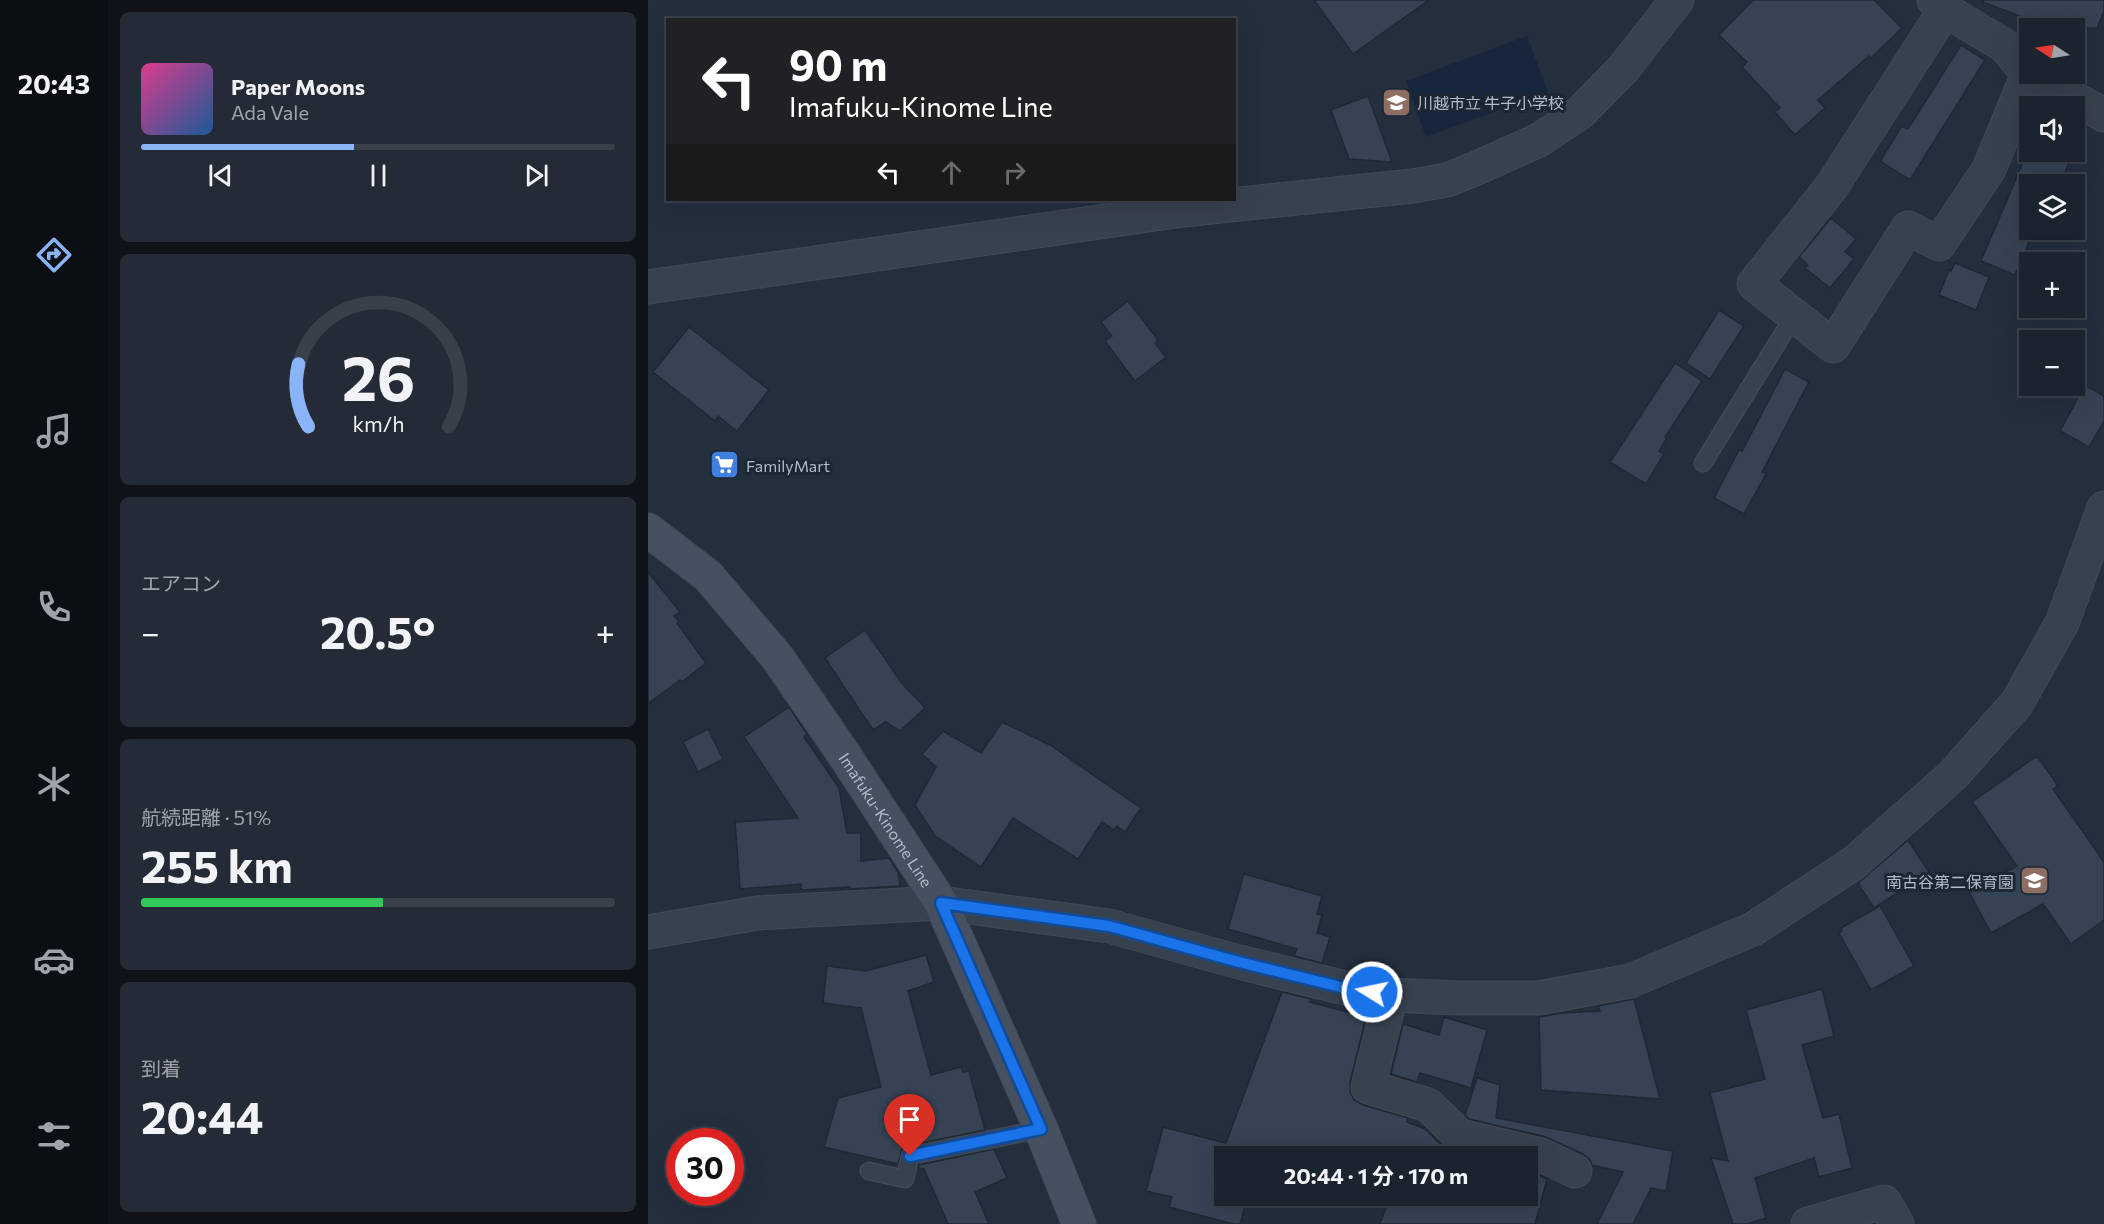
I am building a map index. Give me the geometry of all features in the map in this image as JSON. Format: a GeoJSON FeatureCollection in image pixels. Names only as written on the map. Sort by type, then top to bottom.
{"type":"FeatureCollection","features":[{"type":"Feature","properties":{"kind":"main road","name":"Imafuku-Kinome Line"},"geometry":{"type":"LineString","coordinates":[[648,530],[708,576],[777,657],[941,903],[1041,1129],[1079,1224]]}},
{"type":"Feature","properties":{"kind":"street"},"geometry":{"type":"LineString","coordinates":[[648,287],[1183,210],[1413,186],[1447,180],[1539,140],[1580,113],[1623,69],[1677,0]]}},
{"type":"Feature","properties":{"kind":"street"},"geometry":{"type":"LineString","coordinates":[[2019,63],[2005,46],[1940,5],[1832,186],[1754,284],[1833,346],[1908,228],[1939,244],[1989,169],[2024,84]]}},
{"type":"Feature","properties":{"kind":"street"},"geometry":{"type":"LineString","coordinates":[[2047,84],[2104,115]]}},
{"type":"Feature","properties":{"kind":"street"},"geometry":{"type":"LineString","coordinates":[[648,933],[758,913],[941,903],[1109,926],[1251,965],[1353,990],[1390,995],[1539,998],[1630,981],[1753,929],[1854,863],[1953,776],[2017,703],[2062,623],[2104,508]]}},
{"type":"Feature","properties":{"kind":"street"},"geometry":{"type":"LineString","coordinates":[[1390,995],[1368,1087],[1428,1105],[1460,1136],[1541,1155],[1575,1171]]}},
{"type":"Feature","properties":{"kind":"street"},"geometry":{"type":"LineString","coordinates":[[1808,1224],[1884,1202],[1897,1224]]}},
{"type":"Feature","properties":{"kind":"lane"},"geometry":{"type":"LineString","coordinates":[[1703,463],[1794,316]]}},
{"type":"Feature","properties":{"kind":"lane"},"geometry":{"type":"LineString","coordinates":[[868,1170],[905,1179],[910,1156],[1041,1129]]}},
{"type":"Feature","properties":{"kind":"water"},"geometry":{"type":"Polygon","coordinates":[[[1527,36],[1548,92],[1426,137],[1406,81],[1527,36]]]}},
{"type":"Feature","properties":{"kind":"building"},"geometry":{"type":"Polygon","coordinates":[[[1314,0],[1429,0],[1353,54],[1314,0]]]}},
{"type":"Feature","properties":{"kind":"building"},"geometry":{"type":"Polygon","coordinates":[[[1753,0],[1874,0],[1902,28],[1871,58],[1869,56],[1818,100],[1825,108],[1795,135],[1775,112],[1780,108],[1742,67],[1747,62],[1719,35],[1753,0]]]}},
{"type":"Feature","properties":{"kind":"building"},"geometry":{"type":"Polygon","coordinates":[[[1983,0],[2104,0],[2104,11],[2097,28],[2085,28],[2085,18],[2025,18],[1983,2],[1983,0]]]}},
{"type":"Feature","properties":{"kind":"building"},"geometry":{"type":"Polygon","coordinates":[[[1961,45],[1985,60],[1910,180],[1880,161],[1902,126],[1908,129],[1961,45]]]}},
{"type":"Feature","properties":{"kind":"building"},"geometry":{"type":"Polygon","coordinates":[[[1368,96],[1392,162],[1349,159],[1331,110],[1368,96]]]}},
{"type":"Feature","properties":{"kind":"building"},"geometry":{"type":"Polygon","coordinates":[[[2023,162],[2069,162],[2064,174],[2019,174],[2019,240],[2030,240],[2025,252],[2019,252],[2019,265],[2015,275],[1981,261],[2023,162]]]}},
{"type":"Feature","properties":{"kind":"building"},"geometry":{"type":"Polygon","coordinates":[[[1831,218],[1856,239],[1845,252],[1854,259],[1830,288],[1805,268],[1808,265],[1799,257],[1831,218]]]}},
{"type":"Feature","properties":{"kind":"building"},"geometry":{"type":"Polygon","coordinates":[[[1955,263],[1989,277],[1976,310],[1939,295],[1949,270],[1951,271],[1955,263]]]}},
{"type":"Feature","properties":{"kind":"building"},"geometry":{"type":"Polygon","coordinates":[[[1128,301],[1158,340],[1155,343],[1166,357],[1135,381],[1105,341],[1112,336],[1101,322],[1128,301]]]}},
{"type":"Feature","properties":{"kind":"building"},"geometry":{"type":"Polygon","coordinates":[[[1719,310],[1744,326],[1710,379],[1686,363],[1719,310]]]}},
{"type":"Feature","properties":{"kind":"building"},"geometry":{"type":"Polygon","coordinates":[[[689,327],[769,390],[737,431],[718,416],[715,421],[653,372],[689,327]]]}},
{"type":"Feature","properties":{"kind":"building"},"geometry":{"type":"Polygon","coordinates":[[[1675,363],[1702,381],[1665,437],[1667,438],[1659,451],[1664,454],[1646,484],[1610,462],[1675,363]]]}},
{"type":"Feature","properties":{"kind":"building"},"geometry":{"type":"Polygon","coordinates":[[[1785,369],[1809,382],[1762,472],[1766,474],[1744,514],[1714,498],[1739,450],[1742,451],[1785,369]]]}},
{"type":"Feature","properties":{"kind":"building"},"geometry":{"type":"Polygon","coordinates":[[[2085,385],[2104,396],[2104,421],[2089,447],[2060,431],[2079,396],[2085,396],[2085,385]]]}},
{"type":"Feature","properties":{"kind":"building"},"geometry":{"type":"Polygon","coordinates":[[[648,572],[680,612],[674,616],[679,621],[677,623],[706,663],[648,704],[648,572]]]}},
{"type":"Feature","properties":{"kind":"building"},"geometry":{"type":"Polygon","coordinates":[[[865,630],[901,682],[925,708],[900,731],[886,722],[873,730],[825,658],[865,630]]]}},
{"type":"Feature","properties":{"kind":"building"},"geometry":{"type":"Polygon","coordinates":[[[789,707],[807,734],[804,737],[839,788],[847,833],[861,833],[861,861],[889,858],[898,872],[900,886],[801,890],[801,884],[740,889],[735,822],[798,818],[744,737],[789,707]]]}},
{"type":"Feature","properties":{"kind":"building"},"geometry":{"type":"Polygon","coordinates":[[[1002,722],[1050,745],[1141,808],[1125,832],[1117,826],[1114,830],[1102,822],[1078,859],[1013,818],[981,867],[935,836],[915,805],[936,767],[922,754],[943,731],[981,753],[1002,722]]]}},
{"type":"Feature","properties":{"kind":"building"},"geometry":{"type":"Polygon","coordinates":[[[708,729],[723,759],[698,772],[683,742],[708,729]]]}},
{"type":"Feature","properties":{"kind":"building"},"geometry":{"type":"Polygon","coordinates":[[[2037,756],[2058,786],[2053,789],[2104,862],[2104,920],[2071,944],[2043,904],[1991,933],[1969,892],[2017,866],[1972,802],[2037,756]]]}},
{"type":"Feature","properties":{"kind":"building"},"geometry":{"type":"Polygon","coordinates":[[[1908,840],[1929,872],[1874,908],[1858,883],[1908,840]]]}},
{"type":"Feature","properties":{"kind":"building"},"geometry":{"type":"Polygon","coordinates":[[[1244,874],[1322,896],[1317,914],[1322,915],[1317,933],[1330,937],[1322,963],[1294,956],[1297,949],[1228,929],[1244,874]]]}},
{"type":"Feature","properties":{"kind":"building"},"geometry":{"type":"Polygon","coordinates":[[[1880,906],[1914,966],[1871,990],[1839,933],[1842,931],[1841,928],[1880,906]]]}},
{"type":"Feature","properties":{"kind":"building"},"geometry":{"type":"Polygon","coordinates":[[[926,955],[934,982],[908,991],[931,1075],[961,1067],[963,1072],[969,1071],[985,1130],[907,1146],[902,1149],[898,1164],[824,1147],[838,1098],[881,1087],[861,1008],[823,1003],[827,966],[866,971],[926,955]]]}},
{"type":"Feature","properties":{"kind":"building"},"geometry":{"type":"Polygon","coordinates":[[[1822,989],[1834,1036],[1802,1045],[1823,1118],[1839,1114],[1852,1168],[1819,1177],[1814,1158],[1755,1178],[1766,1218],[1747,1224],[1733,1224],[1711,1158],[1728,1161],[1710,1093],[1765,1079],[1746,1010],[1822,989]]]}},
{"type":"Feature","properties":{"kind":"building"},"geometry":{"type":"Polygon","coordinates":[[[1282,992],[1366,1017],[1350,1082],[1350,1091],[1354,1100],[1363,1105],[1408,1118],[1407,1122],[1425,1129],[1443,1146],[1214,1146],[1214,1206],[1245,1206],[1240,1224],[1169,1207],[1172,1197],[1146,1191],[1163,1127],[1226,1143],[1282,992]]]}},
{"type":"Feature","properties":{"kind":"building"},"geometry":{"type":"Polygon","coordinates":[[[1634,999],[1660,1099],[1541,1090],[1539,1017],[1600,1011],[1598,1006],[1634,999]]]}},
{"type":"Feature","properties":{"kind":"building"},"geometry":{"type":"Polygon","coordinates":[[[1444,1017],[1487,1030],[1471,1088],[1420,1073],[1417,1082],[1391,1074],[1403,1024],[1439,1035],[1444,1017]]]}},
{"type":"Feature","properties":{"kind":"building"},"geometry":{"type":"Polygon","coordinates":[[[1477,1078],[1500,1085],[1496,1118],[1673,1151],[1666,1191],[1651,1188],[1633,1224],[1597,1224],[1623,1172],[1592,1165],[1583,1154],[1546,1137],[1469,1119],[1465,1115],[1477,1078]]]}},
{"type":"Feature","properties":{"kind":"building"},"geometry":{"type":"Polygon","coordinates":[[[994,1149],[1007,1178],[975,1192],[989,1224],[948,1224],[924,1169],[918,1168],[919,1165],[994,1149]]]}},
{"type":"Feature","properties":{"kind":"building"},"geometry":{"type":"Polygon","coordinates":[[[1538,1175],[1547,1179],[1535,1224],[1380,1224],[1386,1206],[1538,1206],[1538,1175]]]}},
{"type":"Feature","properties":{"kind":"place","name":"川越市立 牛子小学校"},"geometry":{"type":"Point","coordinates":[1396,102]}},
{"type":"Feature","properties":{"kind":"place","name":"FamilyMart"},"geometry":{"type":"Point","coordinates":[725,465]}},
{"type":"Feature","properties":{"kind":"place","name":"南古谷第二保育園"},"geometry":{"type":"Point","coordinates":[2035,881]}},
{"type":"Feature","properties":{"kind":"route"},"geometry":{"type":"LineString","coordinates":[[910,1156],[1041,1129],[941,903],[1109,926],[1239,962],[1353,990],[1372,992]]}}]}
